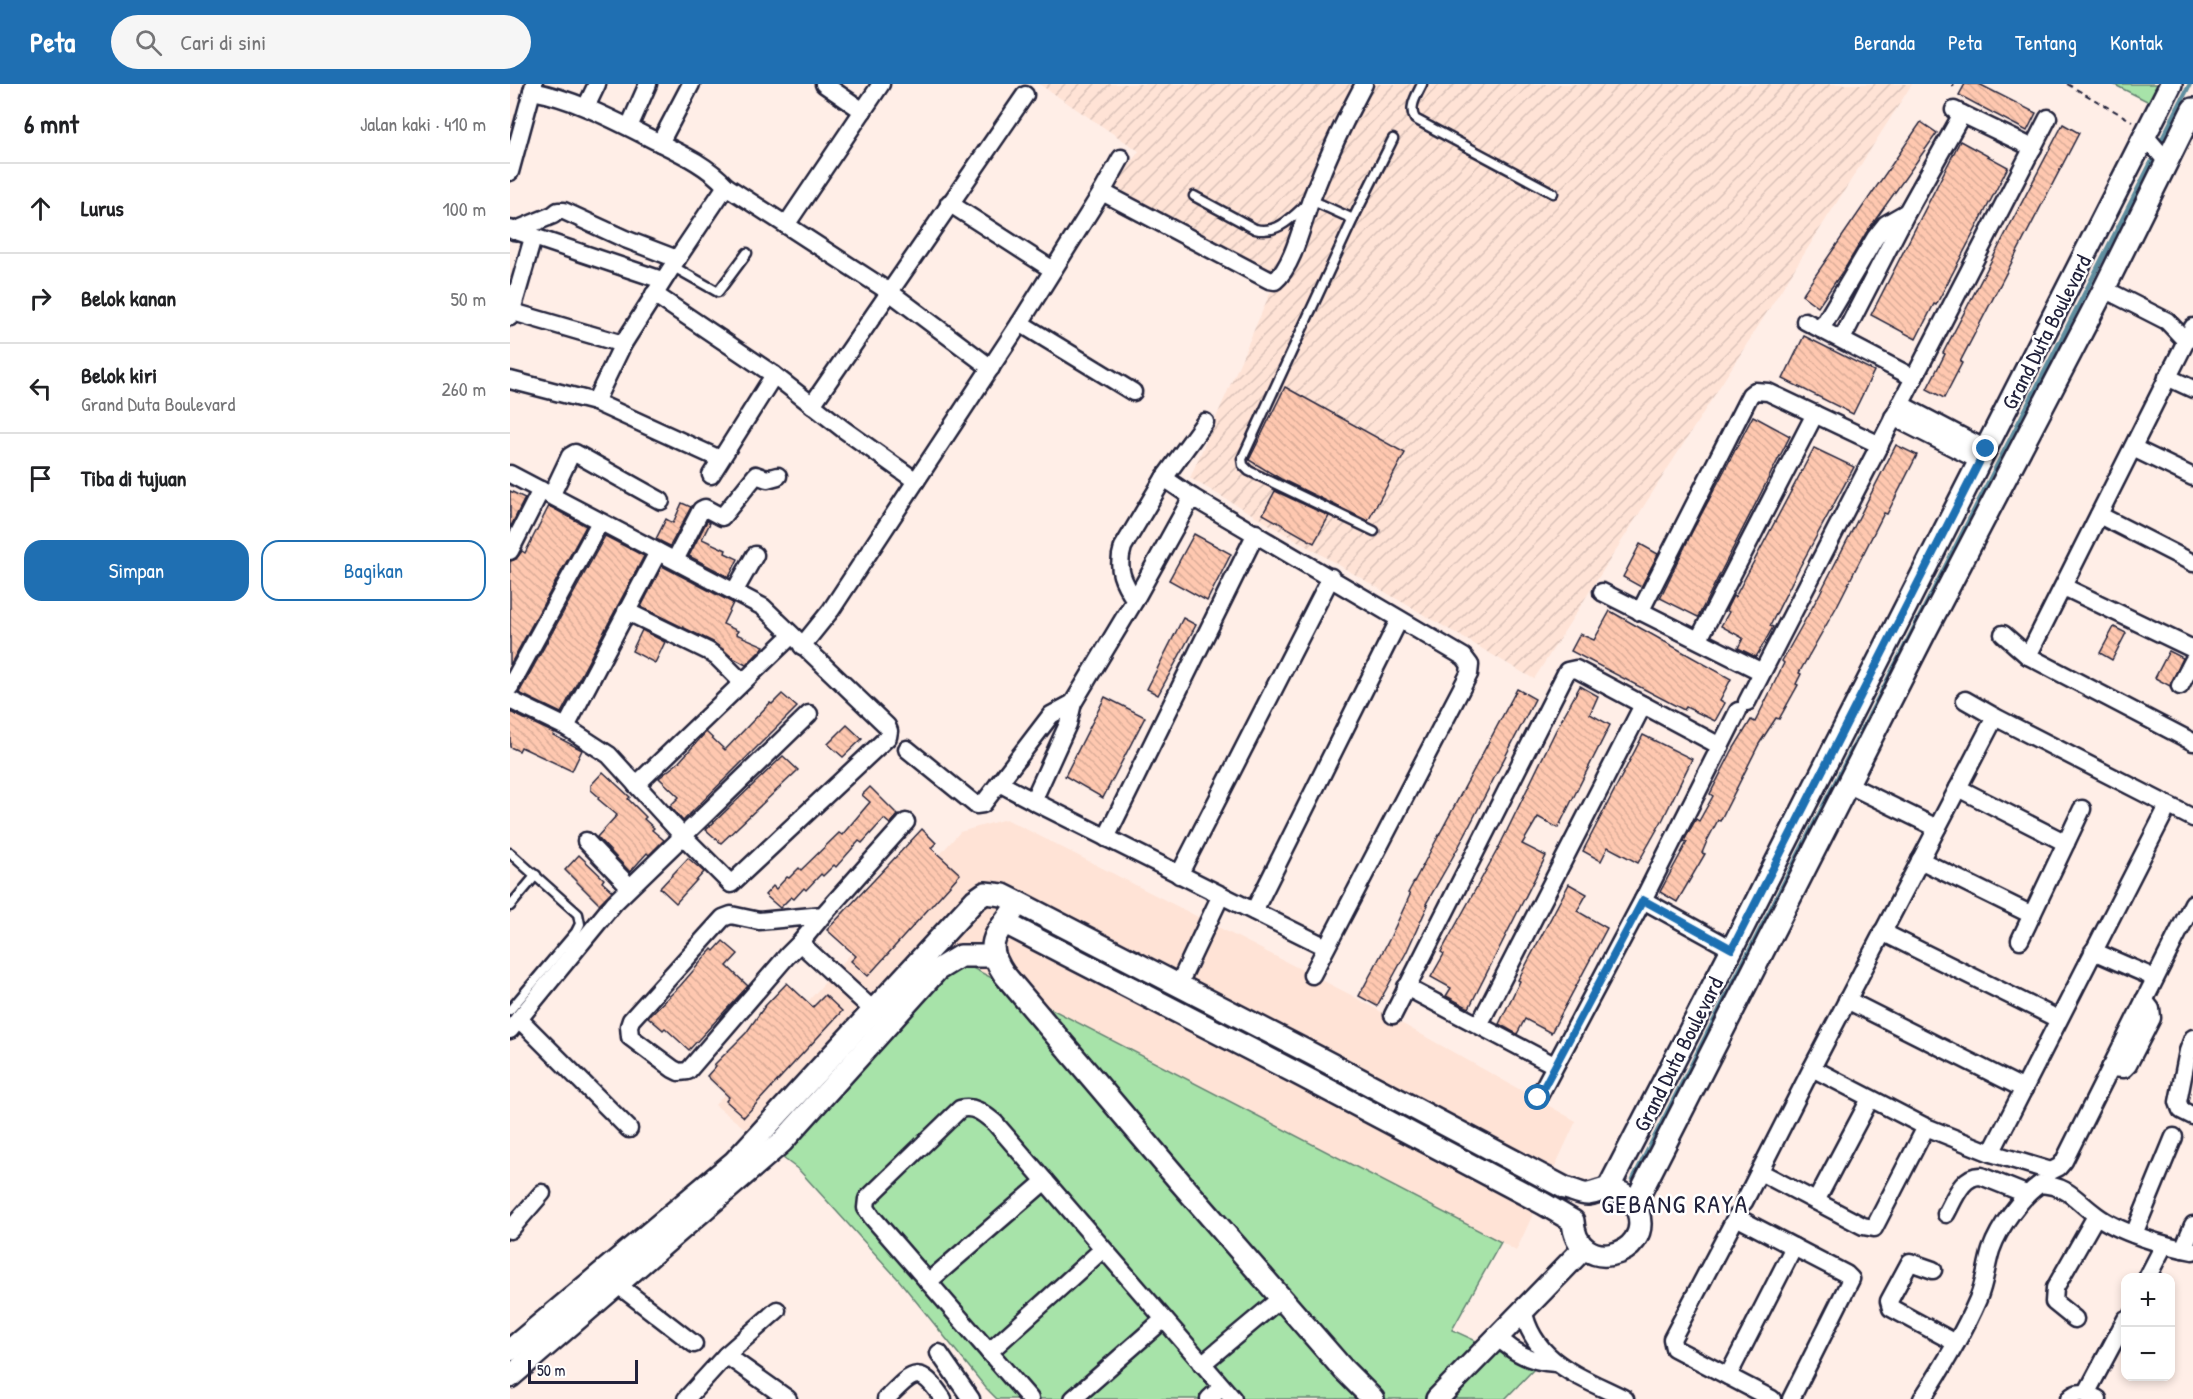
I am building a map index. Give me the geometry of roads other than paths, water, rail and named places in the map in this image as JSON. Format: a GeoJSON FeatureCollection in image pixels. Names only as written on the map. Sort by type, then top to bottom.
{"type":"FeatureCollection","features":[{"type":"Feature","properties":{"kind":"street"},"geometry":{"type":"LineString","coordinates":[[586,107],[597,84]]}},
{"type":"Feature","properties":{"kind":"street"},"geometry":{"type":"LineString","coordinates":[[629,127],[648,84]]}},
{"type":"Feature","properties":{"kind":"street"},"geometry":{"type":"LineString","coordinates":[[660,143],[691,84]]}},
{"type":"Feature","properties":{"kind":"street"},"geometry":{"type":"LineString","coordinates":[[825,84],[863,111]]}},
{"type":"Feature","properties":{"kind":"street"},"geometry":{"type":"LineString","coordinates":[[786,225],[881,84]]}},
{"type":"Feature","properties":{"kind":"street"},"geometry":{"type":"LineString","coordinates":[[1102,192],[1273,281],[1279,276],[1296,245],[1311,200],[1342,126],[1364,84]]}},
{"type":"Feature","properties":{"kind":"street","name":"Grand Duta Boulevard"},"geometry":{"type":"LineString","coordinates":[[1598,1192],[1911,629],[2104,289],[2156,150],[2171,84]]}},
{"type":"Feature","properties":{"kind":"street"},"geometry":{"type":"LineString","coordinates":[[510,172],[533,88],[586,107],[697,162],[716,175],[726,186],[891,293],[991,368]]}},
{"type":"Feature","properties":{"kind":"street"},"geometry":{"type":"LineString","coordinates":[[812,405],[1025,95]]}},
{"type":"Feature","properties":{"kind":"street","name":"Grand Duta Boulevard"},"geometry":{"type":"LineString","coordinates":[[1634,1204],[1849,785],[1983,455],[2156,150],[2193,109]]}},
{"type":"Feature","properties":{"kind":"street"},"geometry":{"type":"LineString","coordinates":[[1842,339],[1958,112],[2033,148]]}},
{"type":"Feature","properties":{"kind":"street"},"geometry":{"type":"LineString","coordinates":[[1538,1098],[1643,900],[1720,746],[1762,672],[2048,118]]}},
{"type":"Feature","properties":{"kind":"street"},"geometry":{"type":"LineString","coordinates":[[636,785],[742,682],[796,641],[831,610],[1020,323],[1121,158]]}},
{"type":"Feature","properties":{"kind":"street"},"geometry":{"type":"LineString","coordinates":[[595,402],[624,344],[666,275],[726,186]]}},
{"type":"Feature","properties":{"kind":"street"},"geometry":{"type":"LineString","coordinates":[[949,203],[1053,270]]}},
{"type":"Feature","properties":{"kind":"street"},"geometry":{"type":"LineString","coordinates":[[512,230],[558,211],[564,211],[615,235],[666,275],[774,375],[916,481]]}},
{"type":"Feature","properties":{"kind":"street"},"geometry":{"type":"LineString","coordinates":[[1821,329],[1875,238],[1886,224],[1907,212]]}},
{"type":"Feature","properties":{"kind":"street"},"geometry":{"type":"LineString","coordinates":[[512,230],[666,275]]}},
{"type":"Feature","properties":{"kind":"street"},"geometry":{"type":"LineString","coordinates":[[533,238],[511,315],[624,344]]}},
{"type":"Feature","properties":{"kind":"street"},"geometry":{"type":"LineString","coordinates":[[2028,656],[2189,334],[2104,289]]}},
{"type":"Feature","properties":{"kind":"street"},"geometry":{"type":"LineString","coordinates":[[1805,321],[1914,378]]}},
{"type":"Feature","properties":{"kind":"street"},"geometry":{"type":"LineString","coordinates":[[1020,323],[1133,392]]}},
{"type":"Feature","properties":{"kind":"street"},"geometry":{"type":"LineString","coordinates":[[711,475],[774,375]]}},
{"type":"Feature","properties":{"kind":"street"},"geometry":{"type":"LineString","coordinates":[[2167,377],[2193,389]]}},
{"type":"Feature","properties":{"kind":"street"},"geometry":{"type":"LineString","coordinates":[[510,380],[595,402],[720,459]]}},
{"type":"Feature","properties":{"kind":"street"},"geometry":{"type":"LineString","coordinates":[[1640,612],[1750,395],[1755,391],[1768,392],[1880,445]]}},
{"type":"Feature","properties":{"kind":"street"},"geometry":{"type":"LineString","coordinates":[[1897,410],[1983,455]]}},
{"type":"Feature","properties":{"kind":"street"},"geometry":{"type":"LineString","coordinates":[[1699,639],[1815,414]]}},
{"type":"Feature","properties":{"kind":"street"},"geometry":{"type":"LineString","coordinates":[[1135,600],[1122,582],[1119,569],[1123,547],[1164,478],[1204,422]]}},
{"type":"Feature","properties":{"kind":"street"},"geometry":{"type":"LineString","coordinates":[[2133,448],[2193,477]]}},
{"type":"Feature","properties":{"kind":"street"},"geometry":{"type":"LineString","coordinates":[[510,550],[570,456],[575,453],[661,501]]}},
{"type":"Feature","properties":{"kind":"street"},"geometry":{"type":"LineString","coordinates":[[510,474],[768,612],[890,731],[888,736],[732,884],[682,835],[609,755],[566,728],[510,700]]}},
{"type":"Feature","properties":{"kind":"street"},"geometry":{"type":"LineString","coordinates":[[675,561],[701,510],[705,508],[722,517],[756,475],[767,479],[778,476]]}},
{"type":"Feature","properties":{"kind":"street"},"geometry":{"type":"LineString","coordinates":[[1164,478],[1464,657],[1470,665],[1469,674],[1312,975]]}},
{"type":"Feature","properties":{"kind":"street"},"geometry":{"type":"LineString","coordinates":[[1033,801],[1068,724],[1073,703],[1135,600],[1192,496]]}},
{"type":"Feature","properties":{"kind":"street"},"geometry":{"type":"LineString","coordinates":[[2100,515],[2193,563]]}},
{"type":"Feature","properties":{"kind":"street"},"geometry":{"type":"LineString","coordinates":[[510,687],[600,522]]}},
{"type":"Feature","properties":{"kind":"street"},"geometry":{"type":"LineString","coordinates":[[1106,838],[1256,533]]}},
{"type":"Feature","properties":{"kind":"street"},"geometry":{"type":"LineString","coordinates":[[566,728],[658,552]]}},
{"type":"Feature","properties":{"kind":"street"},"geometry":{"type":"LineString","coordinates":[[734,592],[755,555]]}},
{"type":"Feature","properties":{"kind":"street"},"geometry":{"type":"LineString","coordinates":[[1179,875],[1331,577]]}},
{"type":"Feature","properties":{"kind":"street"},"geometry":{"type":"LineString","coordinates":[[2064,587],[2193,649]]}},
{"type":"Feature","properties":{"kind":"street"},"geometry":{"type":"LineString","coordinates":[[1602,592],[1762,672]]}},
{"type":"Feature","properties":{"kind":"street"},"geometry":{"type":"LineString","coordinates":[[626,611],[708,651],[742,682]]}},
{"type":"Feature","properties":{"kind":"street"},"geometry":{"type":"LineString","coordinates":[[1254,911],[1399,620]]}},
{"type":"Feature","properties":{"kind":"street"},"geometry":{"type":"LineString","coordinates":[[2003,634],[2028,656],[2193,742]]}},
{"type":"Feature","properties":{"kind":"street"},"geometry":{"type":"LineString","coordinates":[[2181,686],[2193,661]]}},
{"type":"Feature","properties":{"kind":"street"},"geometry":{"type":"LineString","coordinates":[[1393,1015],[1567,671],[1576,669],[1720,746]]}},
{"type":"Feature","properties":{"kind":"street"},"geometry":{"type":"LineString","coordinates":[[1965,700],[2193,818]]}},
{"type":"Feature","properties":{"kind":"street"},"geometry":{"type":"LineString","coordinates":[[907,749],[976,805],[983,804],[1051,715],[1073,703]]}},
{"type":"Feature","properties":{"kind":"street"},"geometry":{"type":"LineString","coordinates":[[1479,1026],[1643,705]]}},
{"type":"Feature","properties":{"kind":"street"},"geometry":{"type":"LineString","coordinates":[[629,1129],[513,1020],[629,886],[808,714]]}},
{"type":"Feature","properties":{"kind":"street"},"geometry":{"type":"LineString","coordinates":[[1744,1202],[1995,717]]}},
{"type":"Feature","properties":{"kind":"street"},"geometry":{"type":"LineString","coordinates":[[999,783],[1326,947]]}},
{"type":"Feature","properties":{"kind":"street"},"geometry":{"type":"LineString","coordinates":[[1849,785],[1937,828]]}},
{"type":"Feature","properties":{"kind":"street"},"geometry":{"type":"LineString","coordinates":[[1958,788],[2066,843]]}},
{"type":"Feature","properties":{"kind":"street"},"geometry":{"type":"LineString","coordinates":[[1991,1154],[2168,806]]}},
{"type":"Feature","properties":{"kind":"street"},"geometry":{"type":"LineString","coordinates":[[2020,940],[2082,809]]}},
{"type":"Feature","properties":{"kind":"street"},"geometry":{"type":"LineString","coordinates":[[823,915],[768,920],[731,915],[723,918],[631,1020],[630,1037],[673,1069],[688,1071],[906,822]]}},
{"type":"Feature","properties":{"kind":"street"},"geometry":{"type":"LineString","coordinates":[[586,841],[629,886]]}},
{"type":"Feature","properties":{"kind":"street"},"geometry":{"type":"LineString","coordinates":[[1920,860],[2032,915]]}},
{"type":"Feature","properties":{"kind":"street"},"geometry":{"type":"LineString","coordinates":[[510,1377],[618,1285],[756,1153],[874,1011],[975,900],[985,893],[1003,895],[1178,986],[1306,1063],[1573,1221],[1575,1235],[1584,1248],[1600,1255],[1610,1256],[1627,1248],[1638,1232],[1638,1213],[1634,1204],[1628,1196],[1618,1191],[1598,1192],[1565,1188],[1306,1063],[1005,923]]}},
{"type":"Feature","properties":{"kind":"street"},"geometry":{"type":"LineString","coordinates":[[1178,986],[1221,896]]}},
{"type":"Feature","properties":{"kind":"street"},"geometry":{"type":"LineString","coordinates":[[1643,900],[1732,949]]}},
{"type":"Feature","properties":{"kind":"street"},"geometry":{"type":"LineString","coordinates":[[1019,903],[995,937],[993,956],[1004,974],[1281,1298],[1343,1369],[1373,1399]]}},
{"type":"Feature","properties":{"kind":"street"},"geometry":{"type":"LineString","coordinates":[[1812,1068],[1926,1128],[1991,1154],[2051,1171],[2064,1161],[2193,903]]}},
{"type":"Feature","properties":{"kind":"street"},"geometry":{"type":"LineString","coordinates":[[1882,932],[2058,1019]]}},
{"type":"Feature","properties":{"kind":"street"},"geometry":{"type":"LineString","coordinates":[[800,943],[874,1011]]}},
{"type":"Feature","properties":{"kind":"street"},"geometry":{"type":"LineString","coordinates":[[2093,951],[2155,978]]}},
{"type":"Feature","properties":{"kind":"street"},"geometry":{"type":"LineString","coordinates":[[510,1350],[734,1162],[782,1142],[938,970],[960,956],[993,956]]}},
{"type":"Feature","properties":{"kind":"street"},"geometry":{"type":"LineString","coordinates":[[1406,987],[1554,1065]]}},
{"type":"Feature","properties":{"kind":"street"},"geometry":{"type":"LineString","coordinates":[[1847,1000],[2024,1089]]}},
{"type":"Feature","properties":{"kind":"street"},"geometry":{"type":"LineString","coordinates":[[2191,1048],[2178,1106],[2193,1116]]}},
{"type":"Feature","properties":{"kind":"street"},"geometry":{"type":"LineString","coordinates":[[1816,1201],[1870,1099]]}},
{"type":"Feature","properties":{"kind":"street"},"geometry":{"type":"LineString","coordinates":[[1030,1399],[866,1208],[867,1199],[960,1109],[969,1107],[981,1111],[995,1123],[1227,1393],[1209,1399]]}},
{"type":"Feature","properties":{"kind":"street"},"geometry":{"type":"LineString","coordinates":[[1760,1172],[1863,1226],[1871,1228],[1876,1226],[1926,1128]]}},
{"type":"Feature","properties":{"kind":"street"},"geometry":{"type":"LineString","coordinates":[[2134,1234],[2174,1137]]}},
{"type":"Feature","properties":{"kind":"street"},"geometry":{"type":"LineString","coordinates":[[1946,1214],[1964,1183],[1975,1175],[2026,1194]]}},
{"type":"Feature","properties":{"kind":"street"},"geometry":{"type":"LineString","coordinates":[[928,1282],[1045,1181]]}},
{"type":"Feature","properties":{"kind":"street"},"geometry":{"type":"LineString","coordinates":[[1922,1399],[1956,1343],[1979,1297],[1996,1238],[2026,1194],[2040,1184],[2070,1192],[2097,1216],[2134,1234],[2164,1245],[2188,1250],[2193,1225]]}},
{"type":"Feature","properties":{"kind":"street"},"geometry":{"type":"LineString","coordinates":[[513,1222],[542,1193]]}},
{"type":"Feature","properties":{"kind":"street"},"geometry":{"type":"LineString","coordinates":[[2075,1319],[2054,1302],[2055,1288],[2097,1216]]}},
{"type":"Feature","properties":{"kind":"street"},"geometry":{"type":"LineString","coordinates":[[1772,1399],[1674,1348],[1672,1340],[1736,1217],[1846,1274],[1851,1279],[1791,1399]]}},
{"type":"Feature","properties":{"kind":"street"},"geometry":{"type":"LineString","coordinates":[[2150,1273],[2164,1245]]}},
{"type":"Feature","properties":{"kind":"street"},"geometry":{"type":"LineString","coordinates":[[1728,1376],[1794,1247]]}},
{"type":"Feature","properties":{"kind":"street"},"geometry":{"type":"LineString","coordinates":[[1437,1399],[1584,1248]]}},
{"type":"Feature","properties":{"kind":"street"},"geometry":{"type":"LineString","coordinates":[[989,1352],[1103,1249]]}},
{"type":"Feature","properties":{"kind":"street"},"geometry":{"type":"LineString","coordinates":[[1933,1270],[1910,1262],[1889,1305],[1956,1343]]}},
{"type":"Feature","properties":{"kind":"street"},"geometry":{"type":"LineString","coordinates":[[618,1285],[694,1344]]}},
{"type":"Feature","properties":{"kind":"street"},"geometry":{"type":"LineString","coordinates":[[1202,1364],[1281,1298]]}},
{"type":"Feature","properties":{"kind":"street"},"geometry":{"type":"LineString","coordinates":[[686,1399],[726,1355],[777,1310]]}},
{"type":"Feature","properties":{"kind":"street"},"geometry":{"type":"LineString","coordinates":[[1523,1310],[1534,1340],[1544,1353],[1556,1363],[1625,1399]]}},
{"type":"Feature","properties":{"kind":"street"},"geometry":{"type":"LineString","coordinates":[[1073,1399],[1164,1319]]}},
{"type":"Feature","properties":{"kind":"street"},"geometry":{"type":"LineString","coordinates":[[2069,1399],[2075,1393],[2092,1396],[2122,1327]]}},
{"type":"Feature","properties":{"kind":"street"},"geometry":{"type":"LineString","coordinates":[[1497,1336],[1510,1349],[1526,1358],[1556,1363]]}},
{"type":"Feature","properties":{"kind":"street"},"geometry":{"type":"LineString","coordinates":[[939,1353],[970,1399]]}},
{"type":"Feature","properties":{"kind":"street"},"geometry":{"type":"LineString","coordinates":[[726,1355],[788,1399]]}},
{"type":"Feature","properties":{"kind":"street"},"geometry":{"type":"LineString","coordinates":[[886,1399],[908,1378],[918,1374],[925,1376],[933,1383],[943,1399]]}},
{"type":"Feature","properties":{"kind":"lane"},"geometry":{"type":"LineString","coordinates":[[1422,84],[1412,106],[1415,119],[1553,193]]}},
{"type":"Feature","properties":{"kind":"lane"},"geometry":{"type":"LineString","coordinates":[[1374,531],[1249,471],[1243,465],[1242,459],[1353,219],[1393,139]]}},
{"type":"Feature","properties":{"kind":"lane"},"geometry":{"type":"LineString","coordinates":[[1194,196],[1255,229],[1263,231],[1273,230],[1282,225],[1311,200],[1353,219]]}},
{"type":"Feature","properties":{"kind":"lane"},"geometry":{"type":"LineString","coordinates":[[666,275],[718,292],[747,253]]}},
{"type":"Feature","properties":{"kind":"lane"},"geometry":{"type":"LineString","coordinates":[[510,853],[578,914],[580,924],[513,1020]]}},
{"type":"Feature","properties":{"kind":"lane"},"geometry":{"type":"LineString","coordinates":[[510,906],[536,875]]}},
{"type":"Feature","properties":{"kind":"waterway"},"geometry":{"type":"LineString","coordinates":[[2159,145],[2190,84]]}},
{"type":"Feature","properties":{"kind":"waterway"},"geometry":{"type":"LineString","coordinates":[[1633,1179],[2155,155]]}},
{"type":"Feature","properties":{"kind":"waterway"},"geometry":{"type":"LineString","coordinates":[[1106,963],[1291,1058]]}},
{"type":"Feature","properties":{"kind":"waterway"},"geometry":{"type":"LineString","coordinates":[[1317,1070],[1487,1162]]}},
{"type":"Feature","properties":{"kind":"district","name":"GEBANG RAYA"},"geometry":{"type":"Point","coordinates":[1675,1203]}}]}
